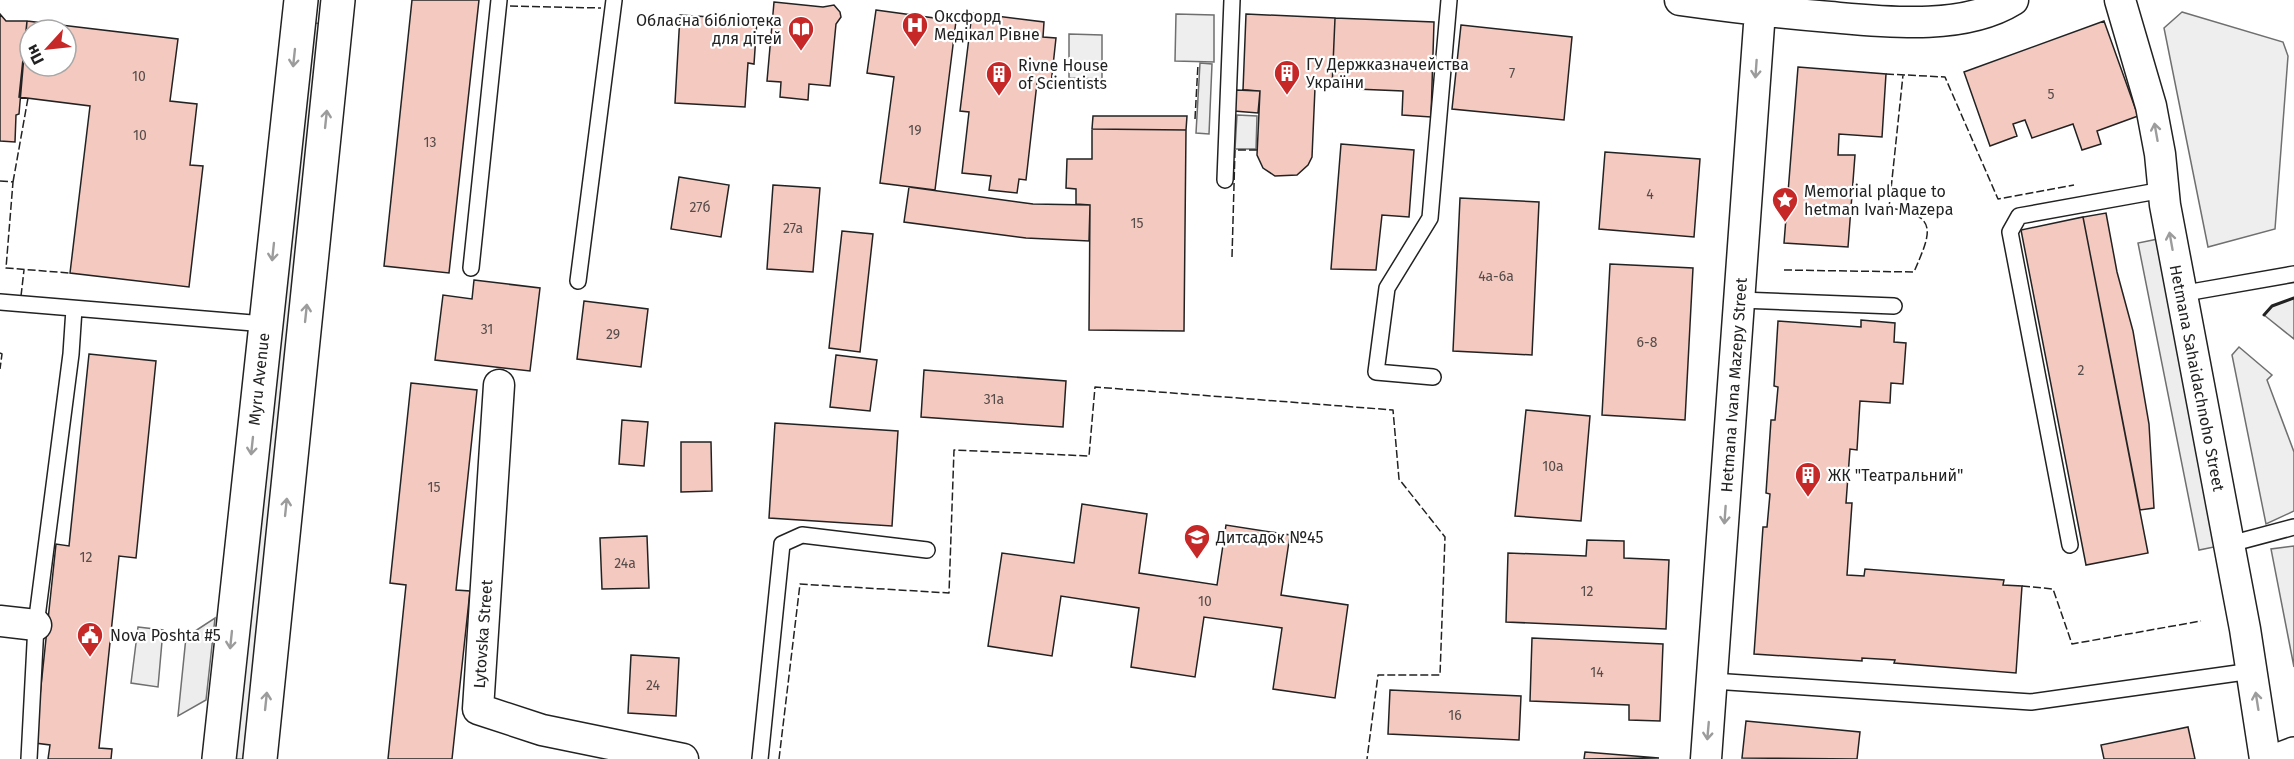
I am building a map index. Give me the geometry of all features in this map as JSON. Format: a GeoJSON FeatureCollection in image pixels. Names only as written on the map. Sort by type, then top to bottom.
{"type":"FeatureCollection","features":[{"type":"Feature","properties":{"kind":"street","name":"Myru Avenue"},"geometry":{"type":"LineString","coordinates":[[219,759],[301,0]]}},
{"type":"Feature","properties":{"kind":"street"},"geometry":{"type":"LineString","coordinates":[[260,759],[338,0]]}},
{"type":"Feature","properties":{"kind":"street"},"geometry":{"type":"LineString","coordinates":[[1680,0],[1760,11],[1915,22],[1971,16],[2006,5],[2013,0]]}},
{"type":"Feature","properties":{"kind":"street","name":"Hetmana Sahaidachnoho Street"},"geometry":{"type":"LineString","coordinates":[[2120,0],[2151,106],[2180,294],[2230,544],[2265,759]]}},
{"type":"Feature","properties":{"kind":"street","name":"Hetmana Ivana Mazepy Street"},"geometry":{"type":"LineString","coordinates":[[1706,759],[1760,11]]}},
{"type":"Feature","properties":{"kind":"street","name":"Lytovska Street"},"geometry":{"type":"LineString","coordinates":[[499,385],[478,709],[542,730],[683,759]]}},
{"type":"Feature","properties":{"kind":"street"},"geometry":{"type":"LineString","coordinates":[[0,621],[36,625]]}},
{"type":"Feature","properties":{"kind":"street"},"geometry":{"type":"LineString","coordinates":[[2281,759],[2294,754]]}},
{"type":"Feature","properties":{"kind":"lane"},"geometry":{"type":"LineString","coordinates":[[471,268],[499,0]]}},
{"type":"Feature","properties":{"kind":"lane"},"geometry":{"type":"LineString","coordinates":[[578,281],[614,0]]}},
{"type":"Feature","properties":{"kind":"lane"},"geometry":{"type":"LineString","coordinates":[[1225,180],[1232,0]]}},
{"type":"Feature","properties":{"kind":"lane"},"geometry":{"type":"LineString","coordinates":[[1433,377],[1376,372],[1387,288],[1430,218],[1449,0]]}},
{"type":"Feature","properties":{"kind":"lane"},"geometry":{"type":"LineString","coordinates":[[2070,544],[2010,232],[2019,216],[2163,190]]}},
{"type":"Feature","properties":{"kind":"lane"},"geometry":{"type":"LineString","coordinates":[[2180,294],[2294,274]]}},
{"type":"Feature","properties":{"kind":"lane"},"geometry":{"type":"LineString","coordinates":[[1740,300],[1894,306]]}},
{"type":"Feature","properties":{"kind":"lane"},"geometry":{"type":"LineString","coordinates":[[0,302],[265,324]]}},
{"type":"Feature","properties":{"kind":"lane"},"geometry":{"type":"LineString","coordinates":[[29,759],[36,625],[74,309]]}},
{"type":"Feature","properties":{"kind":"lane"},"geometry":{"type":"LineString","coordinates":[[2230,544],[2294,527]]}},
{"type":"Feature","properties":{"kind":"lane"},"geometry":{"type":"LineString","coordinates":[[760,759],[782,544],[802,535],[927,550]]}},
{"type":"Feature","properties":{"kind":"lane"},"geometry":{"type":"LineString","coordinates":[[1713,681],[2031,702],[2252,671]]}},
{"type":"Feature","properties":{"kind":"shaded area"},"geometry":{"type":"Polygon","coordinates":[[[2182,12],[2283,42],[2288,56],[2275,229],[2208,247],[2164,28],[2182,12]]]}},
{"type":"Feature","properties":{"kind":"shaded area"},"geometry":{"type":"Polygon","coordinates":[[[1176,14],[1214,15],[1214,62],[1175,61],[1176,14]]]}},
{"type":"Feature","properties":{"kind":"shaded area"},"geometry":{"type":"Polygon","coordinates":[[[314,23],[324,24],[243,759],[234,759],[314,23]]]}},
{"type":"Feature","properties":{"kind":"shaded area"},"geometry":{"type":"Polygon","coordinates":[[[1069,34],[1102,35],[1102,79],[1069,78],[1069,34]]]}},
{"type":"Feature","properties":{"kind":"shaded area"},"geometry":{"type":"Polygon","coordinates":[[[1200,63],[1212,64],[1209,134],[1196,133],[1200,63]]]}},
{"type":"Feature","properties":{"kind":"shaded area"},"geometry":{"type":"Polygon","coordinates":[[[1237,115],[1257,116],[1256,149],[1235,149],[1237,115]]]}},
{"type":"Feature","properties":{"kind":"shaded area"},"geometry":{"type":"Polygon","coordinates":[[[2158,239],[2219,546],[2199,550],[2138,243],[2158,239]]]}},
{"type":"Feature","properties":{"kind":"shaded area"},"geometry":{"type":"Polygon","coordinates":[[[2294,298],[2294,339],[2264,315],[2272,306],[2294,298]]]}},
{"type":"Feature","properties":{"kind":"shaded area"},"geometry":{"type":"Polygon","coordinates":[[[2239,347],[2272,375],[2267,380],[2294,452],[2294,511],[2266,524],[2232,355],[2239,347]]]}},
{"type":"Feature","properties":{"kind":"shaded area"},"geometry":{"type":"Polygon","coordinates":[[[2294,546],[2294,667],[2271,549],[2294,546]]]}},
{"type":"Feature","properties":{"kind":"shaded area"},"geometry":{"type":"Polygon","coordinates":[[[215,618],[206,700],[178,716],[186,637],[215,618]]]}},
{"type":"Feature","properties":{"kind":"shaded area"},"geometry":{"type":"Polygon","coordinates":[[[138,627],[163,630],[158,687],[131,683],[138,627]]]}},
{"type":"Feature","properties":{"kind":"building"},"geometry":{"type":"Polygon","coordinates":[[[412,0],[479,0],[449,273],[384,266],[412,0]]]}},
{"type":"Feature","properties":{"kind":"building","name":"Обласна бібліотека для дітей"},"geometry":{"type":"Polygon","coordinates":[[[774,2],[823,7],[834,5],[840,12],[841,17],[836,24],[830,86],[809,84],[808,100],[780,97],[781,82],[767,81],[774,2]]]}},
{"type":"Feature","properties":{"kind":"building"},"geometry":{"type":"Polygon","coordinates":[[[876,10],[956,21],[935,190],[880,183],[894,77],[867,73],[876,10]]]}},
{"type":"Feature","properties":{"kind":"building","name":"Rivne House of Scientists"},"geometry":{"type":"Polygon","coordinates":[[[972,13],[1044,22],[1043,37],[1056,38],[1051,84],[1037,83],[1026,180],[1019,179],[1017,193],[989,190],[991,176],[962,173],[969,112],[960,111],[972,13]]]}},
{"type":"Feature","properties":{"kind":"building"},"geometry":{"type":"Polygon","coordinates":[[[0,14],[6,21],[18,21],[18,78],[22,78],[19,114],[16,115],[15,142],[0,141],[0,14]]]}},
{"type":"Feature","properties":{"kind":"building","name":"ГУ Держказначейства України"},"geometry":{"type":"Polygon","coordinates":[[[1246,14],[1335,18],[1332,88],[1315,88],[1312,157],[1308,165],[1297,175],[1275,176],[1263,168],[1257,155],[1260,91],[1243,90],[1246,14]]]}},
{"type":"Feature","properties":{"kind":"building"},"geometry":{"type":"Polygon","coordinates":[[[680,15],[757,20],[754,64],[748,63],[745,107],[675,103],[680,15]]]}},
{"type":"Feature","properties":{"kind":"building"},"geometry":{"type":"Polygon","coordinates":[[[1335,18],[1434,22],[1431,117],[1402,115],[1403,91],[1332,88],[1335,18]]]}},
{"type":"Feature","properties":{"kind":"building"},"geometry":{"type":"Polygon","coordinates":[[[2104,21],[2138,116],[2097,131],[2101,144],[2082,150],[2073,124],[2032,138],[2025,120],[2013,124],[2017,136],[1990,146],[1964,72],[2104,21]]]}},
{"type":"Feature","properties":{"kind":"building"},"geometry":{"type":"Polygon","coordinates":[[[1461,25],[1572,37],[1564,120],[1452,109],[1461,25]]]}},
{"type":"Feature","properties":{"kind":"building"},"geometry":{"type":"Polygon","coordinates":[[[78,27],[178,39],[170,101],[197,104],[190,165],[203,166],[189,287],[70,273],[90,106],[19,97],[21,78],[78,78],[78,27]]]}},
{"type":"Feature","properties":{"kind":"building"},"geometry":{"type":"Polygon","coordinates":[[[1798,67],[1886,74],[1882,137],[1839,134],[1838,155],[1855,155],[1848,247],[1784,243],[1798,67]]]}},
{"type":"Feature","properties":{"kind":"building"},"geometry":{"type":"Polygon","coordinates":[[[1236,90],[1260,91],[1258,113],[1234,111],[1232,94],[1236,90]]]}},
{"type":"Feature","properties":{"kind":"building"},"geometry":{"type":"Polygon","coordinates":[[[1093,116],[1187,116],[1186,130],[1092,129],[1093,116]]]}},
{"type":"Feature","properties":{"kind":"building"},"geometry":{"type":"Polygon","coordinates":[[[1092,129],[1186,130],[1184,331],[1089,330],[1090,205],[1076,204],[1076,189],[1066,188],[1067,159],[1092,159],[1092,129]]]}},
{"type":"Feature","properties":{"kind":"building"},"geometry":{"type":"Polygon","coordinates":[[[1341,144],[1414,150],[1409,217],[1382,215],[1376,270],[1331,269],[1341,144]]]}},
{"type":"Feature","properties":{"kind":"building"},"geometry":{"type":"Polygon","coordinates":[[[1605,152],[1700,159],[1694,237],[1599,229],[1605,152]]]}},
{"type":"Feature","properties":{"kind":"building"},"geometry":{"type":"Polygon","coordinates":[[[679,177],[729,185],[721,237],[671,229],[679,177]]]}},
{"type":"Feature","properties":{"kind":"building"},"geometry":{"type":"Polygon","coordinates":[[[773,185],[820,188],[813,272],[767,269],[773,185]]]}},
{"type":"Feature","properties":{"kind":"building"},"geometry":{"type":"Polygon","coordinates":[[[909,187],[1033,204],[1090,205],[1089,241],[1026,238],[904,222],[909,187]]]}},
{"type":"Feature","properties":{"kind":"building"},"geometry":{"type":"Polygon","coordinates":[[[1460,198],[1539,202],[1532,355],[1453,351],[1460,198]]]}},
{"type":"Feature","properties":{"kind":"building"},"geometry":{"type":"Polygon","coordinates":[[[2106,213],[2117,272],[2133,331],[2149,424],[2154,508],[2140,510],[2083,217],[2106,213]]]}},
{"type":"Feature","properties":{"kind":"building"},"geometry":{"type":"Polygon","coordinates":[[[2083,217],[2148,553],[2086,565],[2021,230],[2083,217]]]}},
{"type":"Feature","properties":{"kind":"building"},"geometry":{"type":"Polygon","coordinates":[[[842,231],[873,234],[860,352],[829,348],[842,231]]]}},
{"type":"Feature","properties":{"kind":"building"},"geometry":{"type":"Polygon","coordinates":[[[1610,264],[1693,268],[1685,420],[1602,415],[1610,264]]]}},
{"type":"Feature","properties":{"kind":"building"},"geometry":{"type":"Polygon","coordinates":[[[474,280],[540,288],[530,371],[435,360],[443,295],[472,299],[474,280]]]}},
{"type":"Feature","properties":{"kind":"building"},"geometry":{"type":"Polygon","coordinates":[[[584,301],[648,309],[641,367],[577,359],[584,301]]]}},
{"type":"Feature","properties":{"kind":"building","name":"ЖК \"Театральний\""},"geometry":{"type":"Polygon","coordinates":[[[1861,320],[1895,323],[1894,342],[1906,343],[1903,384],[1891,383],[1890,403],[1860,401],[1857,450],[1850,449],[1846,503],[1852,503],[1847,575],[1864,576],[1865,569],[2004,580],[2003,585],[2022,586],[2016,673],[1894,663],[1895,660],[1862,658],[1862,661],[1754,654],[1763,527],[1767,527],[1770,494],[1766,493],[1771,420],[1775,420],[1778,387],[1774,386],[1778,321],[1861,327],[1861,320]]]}},
{"type":"Feature","properties":{"kind":"building"},"geometry":{"type":"Polygon","coordinates":[[[89,354],[156,361],[136,558],[119,556],[99,748],[112,749],[111,759],[48,759],[50,745],[35,743],[56,544],[69,546],[89,354]]]}},
{"type":"Feature","properties":{"kind":"building"},"geometry":{"type":"Polygon","coordinates":[[[836,355],[877,360],[870,411],[830,407],[836,355]]]}},
{"type":"Feature","properties":{"kind":"building"},"geometry":{"type":"Polygon","coordinates":[[[924,370],[1066,381],[1063,427],[921,417],[924,370]]]}},
{"type":"Feature","properties":{"kind":"building"},"geometry":{"type":"Polygon","coordinates":[[[411,383],[477,390],[456,590],[470,591],[452,759],[388,759],[406,585],[390,583],[411,383]]]}},
{"type":"Feature","properties":{"kind":"building"},"geometry":{"type":"Polygon","coordinates":[[[1526,410],[1590,416],[1581,521],[1515,516],[1526,410]]]}},
{"type":"Feature","properties":{"kind":"building"},"geometry":{"type":"Polygon","coordinates":[[[622,420],[648,422],[644,466],[619,464],[622,420]]]}},
{"type":"Feature","properties":{"kind":"building"},"geometry":{"type":"Polygon","coordinates":[[[775,423],[898,431],[892,526],[769,518],[775,423]]]}},
{"type":"Feature","properties":{"kind":"building"},"geometry":{"type":"Polygon","coordinates":[[[681,442],[711,442],[712,491],[681,492],[681,442]]]}},
{"type":"Feature","properties":{"kind":"building"},"geometry":{"type":"Polygon","coordinates":[[[1082,504],[1147,514],[1139,573],[1217,585],[1226,525],[1290,535],[1281,595],[1348,605],[1335,698],[1273,689],[1282,628],[1204,617],[1195,677],[1131,667],[1139,608],[1061,596],[1052,656],[988,646],[1002,553],[1074,563],[1082,504]]]}},
{"type":"Feature","properties":{"kind":"building"},"geometry":{"type":"Polygon","coordinates":[[[647,536],[649,588],[602,589],[600,538],[647,536]]]}},
{"type":"Feature","properties":{"kind":"building"},"geometry":{"type":"Polygon","coordinates":[[[1587,540],[1624,541],[1624,558],[1669,560],[1666,629],[1506,622],[1508,553],[1586,556],[1587,540]]]}},
{"type":"Feature","properties":{"kind":"building"},"geometry":{"type":"Polygon","coordinates":[[[1532,638],[1663,644],[1660,721],[1629,720],[1629,705],[1530,701],[1532,638]]]}},
{"type":"Feature","properties":{"kind":"building"},"geometry":{"type":"Polygon","coordinates":[[[631,655],[679,658],[676,716],[628,713],[631,655]]]}},
{"type":"Feature","properties":{"kind":"building"},"geometry":{"type":"Polygon","coordinates":[[[1390,690],[1521,696],[1519,740],[1388,734],[1390,690]]]}},
{"type":"Feature","properties":{"kind":"building"},"geometry":{"type":"Polygon","coordinates":[[[1746,721],[1860,732],[1857,759],[1742,758],[1746,721]]]}},
{"type":"Feature","properties":{"kind":"building"},"geometry":{"type":"Polygon","coordinates":[[[2188,727],[2195,759],[2104,759],[2101,745],[2188,727]]]}},
{"type":"Feature","properties":{"kind":"building"},"geometry":{"type":"Polygon","coordinates":[[[1585,752],[1659,758],[1584,759],[1585,752]]]}},
{"type":"Feature","properties":{"kind":"fence"},"geometry":{"type":"LineString","coordinates":[[510,6],[601,8]]}},
{"type":"Feature","properties":{"kind":"fence"},"geometry":{"type":"LineString","coordinates":[[1195,119],[1198,64]]}},
{"type":"Feature","properties":{"kind":"fence"},"geometry":{"type":"LineString","coordinates":[[1886,74],[1945,77],[1998,199],[2074,185]]}},
{"type":"Feature","properties":{"kind":"fence"},"geometry":{"type":"LineString","coordinates":[[1784,270],[1914,272],[1927,237],[1927,228],[1924,221],[1917,216],[1889,208],[1903,75]]}},
{"type":"Feature","properties":{"kind":"fence"},"geometry":{"type":"LineString","coordinates":[[13,182],[28,98]]}},
{"type":"Feature","properties":{"kind":"fence"},"geometry":{"type":"LineString","coordinates":[[1232,257],[1235,150],[1257,150]]}},
{"type":"Feature","properties":{"kind":"fence"},"geometry":{"type":"LineString","coordinates":[[0,181],[13,182],[6,268],[70,273]]}},
{"type":"Feature","properties":{"kind":"fence"},"geometry":{"type":"LineString","coordinates":[[21,296],[24,270]]}},
{"type":"Feature","properties":{"kind":"fence"},"geometry":{"type":"LineString","coordinates":[[0,353],[2,354],[0,369]]}},
{"type":"Feature","properties":{"kind":"fence"},"geometry":{"type":"LineString","coordinates":[[779,759],[800,584],[949,593],[954,450],[1089,456],[1095,387],[1393,410],[1399,479],[1445,537],[1440,675],[1378,675],[1367,759]]}},
{"type":"Feature","properties":{"kind":"fence"},"geometry":{"type":"LineString","coordinates":[[2022,586],[2053,589],[2072,644],[2201,621]]}},
{"type":"Feature","properties":{"kind":"wall"},"geometry":{"type":"LineString","coordinates":[[2264,315],[2272,306],[2294,298]]}},
{"type":"Feature","properties":{"kind":"place","name":"Оксфорд Медікал Рівне"},"geometry":{"type":"Point","coordinates":[915,48]}},
{"type":"Feature","properties":{"kind":"place","name":"Обласна бібліотека для дітей"},"geometry":{"type":"Point","coordinates":[801,52]}},
{"type":"Feature","properties":{"kind":"place","name":"ГУ Держказначейства України"},"geometry":{"type":"Point","coordinates":[1287,96]}},
{"type":"Feature","properties":{"kind":"place","name":"Rivne House of Scientists"},"geometry":{"type":"Point","coordinates":[999,97]}},
{"type":"Feature","properties":{"kind":"place","name":"Memorial plaque to hetman Ivan Mazepa"},"geometry":{"type":"Point","coordinates":[1785,223]}},
{"type":"Feature","properties":{"kind":"place","name":"ЖК \"Театральний\""},"geometry":{"type":"Point","coordinates":[1808,498]}},
{"type":"Feature","properties":{"kind":"place","name":"Дитсадок №45"},"geometry":{"type":"Point","coordinates":[1197,560]}},
{"type":"Feature","properties":{"kind":"place","name":"Nova Poshta #5"},"geometry":{"type":"Point","coordinates":[90,658]}}]}
